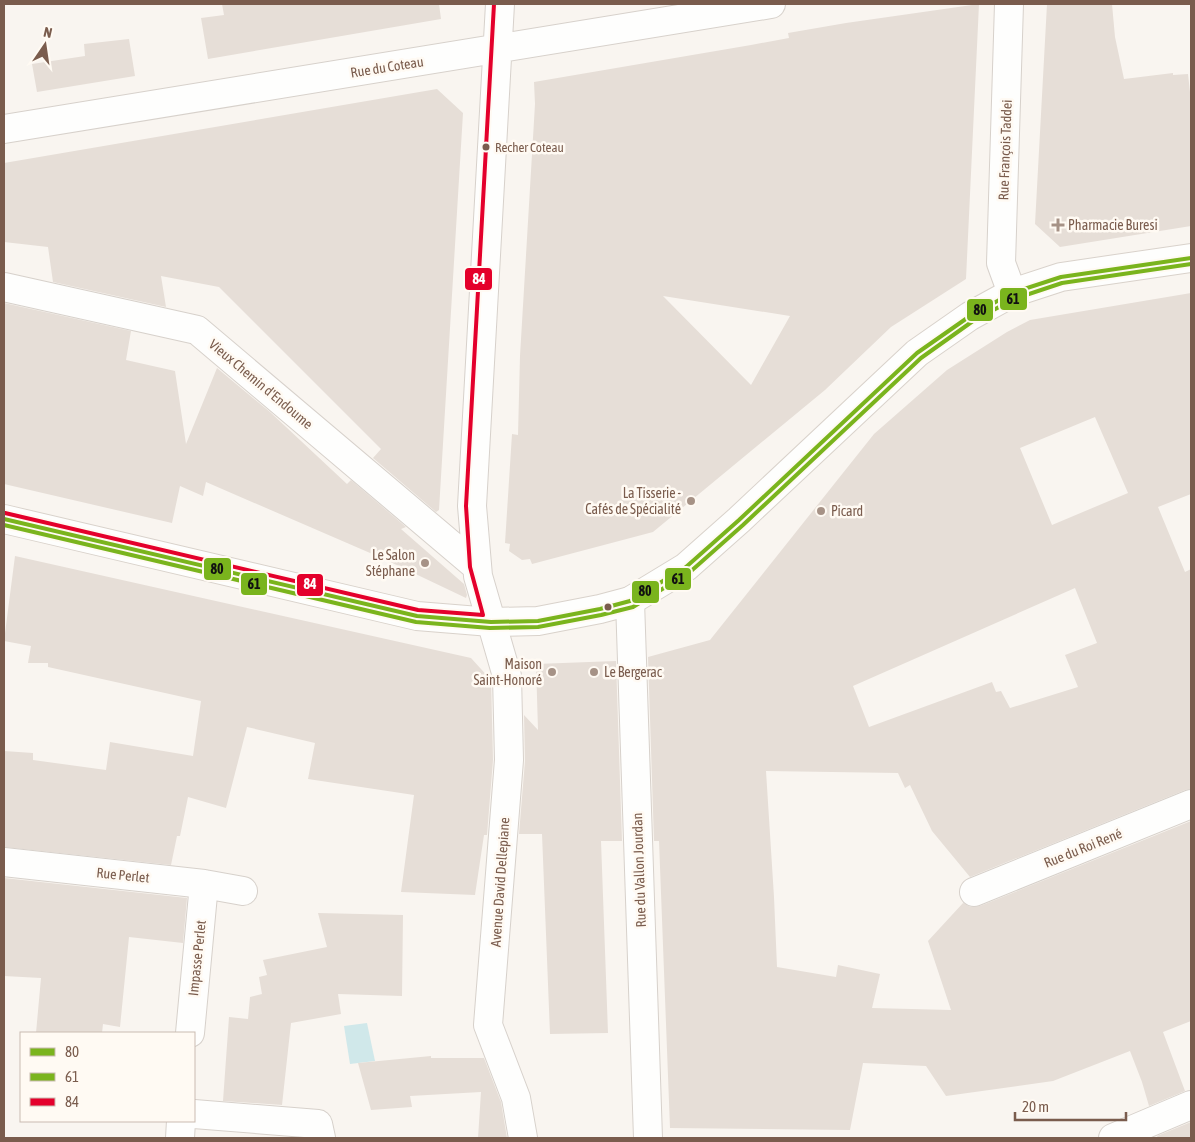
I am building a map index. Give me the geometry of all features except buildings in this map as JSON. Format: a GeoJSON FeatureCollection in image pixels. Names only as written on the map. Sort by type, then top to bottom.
{"type":"FeatureCollection","features":[{"type":"Feature","properties":{"kind":"street","name":"Avenue David Dellepiane"},"geometry":{"type":"LineString","coordinates":[[500,4],[472,506],[476,566],[507,676],[509,760],[488,1025],[516,1098],[523,1138]]}},
{"type":"Feature","properties":{"kind":"street","name":"Rue du Coteau"},"geometry":{"type":"LineString","coordinates":[[4,129],[771,4]]}},
{"type":"Feature","properties":{"kind":"street","name":"Rue François Taddei"},"geometry":{"type":"LineString","coordinates":[[1010,4],[1001,263],[1012,293]]}},
{"type":"Feature","properties":{"kind":"street"},"geometry":{"type":"LineString","coordinates":[[4,519],[417,616],[491,622],[542,621],[630,601],[686,567],[917,352],[970,316],[1012,293],[1061,277],[1191,258]]}},
{"type":"Feature","properties":{"kind":"street","name":"Vieux Chemin d'Endoume"},"geometry":{"type":"LineString","coordinates":[[4,287],[197,330],[476,566]]}},
{"type":"Feature","properties":{"kind":"street","name":"Rue du Vallon Jourdan"},"geometry":{"type":"LineString","coordinates":[[630,601],[648,1138]]}},
{"type":"Feature","properties":{"kind":"street","name":"Rue du Roi René"},"geometry":{"type":"LineString","coordinates":[[974,892],[1191,804]]}},
{"type":"Feature","properties":{"kind":"street","name":"Rue Perlet"},"geometry":{"type":"LineString","coordinates":[[4,862],[204,884],[243,891]]}},
{"type":"Feature","properties":{"kind":"street","name":"Impasse Perlet"},"geometry":{"type":"LineString","coordinates":[[190,1032],[204,884]]}},
{"type":"Feature","properties":{"kind":"street"},"geometry":{"type":"LineString","coordinates":[[1113,1138],[1191,1105]]}},
{"type":"Feature","properties":{"kind":"street"},"geometry":{"type":"LineString","coordinates":[[195,1114],[318,1124],[321,1138]]}},
{"type":"Feature","properties":{"kind":"street"},"geometry":{"type":"LineString","coordinates":[[180,1138],[181,1122]]}},
{"type":"Feature","properties":{"kind":"water"},"geometry":{"type":"Polygon","coordinates":[[[367,1023],[375,1061],[350,1064],[344,1026],[367,1023]]]}},
{"type":"Feature","properties":{"kind":"transit line","name":"84"},"geometry":{"type":"LineString","coordinates":[[5,513],[418,610],[483,615],[470,567],[466,506],[494,4]]}},
{"type":"Feature","properties":{"kind":"transit line","name":"80"},"geometry":{"type":"LineString","coordinates":[[4,519],[417,616],[491,622],[538,621],[600,609],[630,601],[686,567],[739,520],[917,353],[970,316],[1012,293],[1061,277],[1191,258]]}},
{"type":"Feature","properties":{"kind":"transit line","name":"61"},"geometry":{"type":"LineString","coordinates":[[4,525],[416,622],[490,628],[538,627],[601,615],[633,607],[690,572],[743,525],[921,358],[973,321],[1014,299],[1062,283],[1191,264]]}},
{"type":"Feature","properties":{"kind":"place","name":"Recher Coteau"},"geometry":{"type":"Point","coordinates":[486,147]}},
{"type":"Feature","properties":{"kind":"place","name":"Pharmacie Buresi"},"geometry":{"type":"Point","coordinates":[1058,225]}},
{"type":"Feature","properties":{"kind":"place","name":"La Tisserie - Cafés de Spécialité"},"geometry":{"type":"Point","coordinates":[691,501]}},
{"type":"Feature","properties":{"kind":"place","name":"Picard"},"geometry":{"type":"Point","coordinates":[821,511]}},
{"type":"Feature","properties":{"kind":"place","name":"Le Salon Stéphane"},"geometry":{"type":"Point","coordinates":[425,563]}},
{"type":"Feature","properties":{"kind":"place","name":"Maison Saint-Honoré"},"geometry":{"type":"Point","coordinates":[552,672]}},
{"type":"Feature","properties":{"kind":"place","name":"Le Bergerac"},"geometry":{"type":"Point","coordinates":[594,672]}}]}
